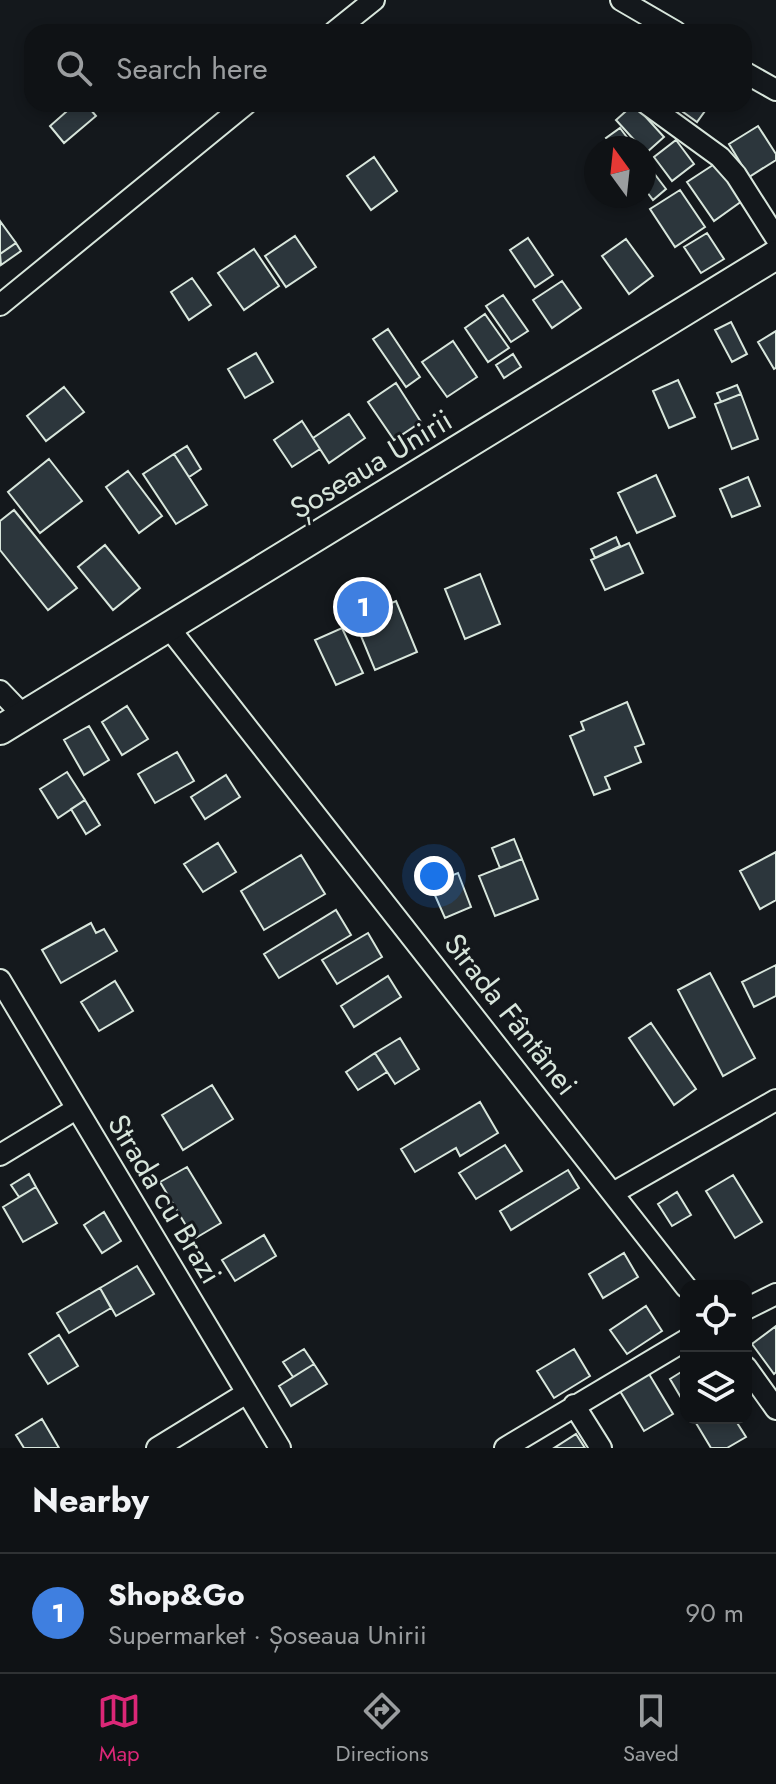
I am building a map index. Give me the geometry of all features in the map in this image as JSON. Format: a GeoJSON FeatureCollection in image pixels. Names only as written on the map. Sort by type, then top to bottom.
{"type":"FeatureCollection","features":[{"type":"Feature","properties":{"kind":"main road","name":"Șoseaua Unirii"},"geometry":{"type":"LineString","coordinates":[[12,722],[776,255]]}},
{"type":"Feature","properties":{"kind":"street"},"geometry":{"type":"LineString","coordinates":[[344,24],[374,0]]}},
{"type":"Feature","properties":{"kind":"street"},"geometry":{"type":"LineString","coordinates":[[621,0],[662,24]]}},
{"type":"Feature","properties":{"kind":"street"},"geometry":{"type":"LineString","coordinates":[[752,76],[776,90]]}},
{"type":"Feature","properties":{"kind":"street"},"geometry":{"type":"LineString","coordinates":[[0,305],[236,112]]}},
{"type":"Feature","properties":{"kind":"street"},"geometry":{"type":"LineString","coordinates":[[658,112],[720,157],[736,175],[776,238]]}},
{"type":"Feature","properties":{"kind":"street","name":"Strada Fântânei"},"geometry":{"type":"LineString","coordinates":[[169,628],[681,1280]]}},
{"type":"Feature","properties":{"kind":"street"},"geometry":{"type":"LineString","coordinates":[[0,691],[12,722]]}},
{"type":"Feature","properties":{"kind":"street","name":"Strada cu Brazi"},"geometry":{"type":"LineString","coordinates":[[0,980],[280,1448]]}},
{"type":"Feature","properties":{"kind":"street"},"geometry":{"type":"LineString","coordinates":[[613,1193],[776,1100]]}},
{"type":"Feature","properties":{"kind":"street"},"geometry":{"type":"LineString","coordinates":[[0,1155],[76,1109]]}},
{"type":"Feature","properties":{"kind":"street"},"geometry":{"type":"LineString","coordinates":[[752,1307],[775,1297]]}},
{"type":"Feature","properties":{"kind":"street"},"geometry":{"type":"LineString","coordinates":[[505,1448],[680,1343]]}},
{"type":"Feature","properties":{"kind":"street"},"geometry":{"type":"LineString","coordinates":[[752,1375],[776,1409]]}},
{"type":"Feature","properties":{"kind":"street"},"geometry":{"type":"LineString","coordinates":[[157,1448],[245,1394]]}},
{"type":"Feature","properties":{"kind":"street"},"geometry":{"type":"LineString","coordinates":[[574,1405],[601,1448]]}},
{"type":"Feature","properties":{"kind":"building"},"geometry":{"type":"Polygon","coordinates":[[[66,112],[93,112],[96,116],[64,143],[50,126],[66,112]]]}},
{"type":"Feature","properties":{"kind":"building"},"geometry":{"type":"Polygon","coordinates":[[[625,112],[641,112],[664,137],[656,144],[656,136],[631,136],[616,120],[625,112]]]}},
{"type":"Feature","properties":{"kind":"building"},"geometry":{"type":"Polygon","coordinates":[[[683,112],[704,112],[697,122],[683,112]]]}},
{"type":"Feature","properties":{"kind":"building"},"geometry":{"type":"Polygon","coordinates":[[[758,126],[776,154],[776,160],[749,177],[729,144],[758,126]]]}},
{"type":"Feature","properties":{"kind":"building"},"geometry":{"type":"Polygon","coordinates":[[[620,128],[626,136],[609,136],[620,128]]]}},
{"type":"Feature","properties":{"kind":"building"},"geometry":{"type":"Polygon","coordinates":[[[676,140],[694,164],[672,181],[656,155],[676,140]]]}},
{"type":"Feature","properties":{"kind":"building"},"geometry":{"type":"Polygon","coordinates":[[[374,157],[397,191],[371,210],[347,176],[374,157]]]}},
{"type":"Feature","properties":{"kind":"building"},"geometry":{"type":"Polygon","coordinates":[[[716,163],[742,201],[714,221],[687,182],[716,163]]]}},
{"type":"Feature","properties":{"kind":"building"},"geometry":{"type":"Polygon","coordinates":[[[656,176],[666,189],[656,197],[656,176]]]}},
{"type":"Feature","properties":{"kind":"building"},"geometry":{"type":"Polygon","coordinates":[[[680,190],[705,227],[675,247],[650,209],[680,190]]]}},
{"type":"Feature","properties":{"kind":"building"},"geometry":{"type":"Polygon","coordinates":[[[0,221],[16,243],[0,254],[0,221]]]}},
{"type":"Feature","properties":{"kind":"building"},"geometry":{"type":"Polygon","coordinates":[[[707,233],[724,259],[701,273],[684,247],[707,233]]]}},
{"type":"Feature","properties":{"kind":"building"},"geometry":{"type":"Polygon","coordinates":[[[295,236],[316,267],[286,287],[265,256],[295,236]]]}},
{"type":"Feature","properties":{"kind":"building"},"geometry":{"type":"Polygon","coordinates":[[[528,238],[553,275],[535,287],[510,250],[528,238]]]}},
{"type":"Feature","properties":{"kind":"building"},"geometry":{"type":"Polygon","coordinates":[[[626,239],[653,276],[629,294],[602,256],[626,239]]]}},
{"type":"Feature","properties":{"kind":"building"},"geometry":{"type":"Polygon","coordinates":[[[16,243],[21,251],[1,265],[0,254],[16,243]]]}},
{"type":"Feature","properties":{"kind":"building"},"geometry":{"type":"Polygon","coordinates":[[[254,249],[279,286],[244,310],[218,273],[254,249]]]}},
{"type":"Feature","properties":{"kind":"building"},"geometry":{"type":"Polygon","coordinates":[[[192,278],[211,305],[189,320],[171,292],[192,278]]]}},
{"type":"Feature","properties":{"kind":"building"},"geometry":{"type":"Polygon","coordinates":[[[562,281],[581,308],[552,328],[533,300],[562,281]]]}},
{"type":"Feature","properties":{"kind":"building"},"geometry":{"type":"Polygon","coordinates":[[[503,295],[528,331],[511,342],[486,306],[503,295]]]}},
{"type":"Feature","properties":{"kind":"building"},"geometry":{"type":"Polygon","coordinates":[[[485,314],[509,348],[488,362],[465,328],[485,314]]]}},
{"type":"Feature","properties":{"kind":"building"},"geometry":{"type":"Polygon","coordinates":[[[731,322],[747,354],[732,362],[715,330],[731,322]]]}},
{"type":"Feature","properties":{"kind":"building"},"geometry":{"type":"Polygon","coordinates":[[[388,329],[420,377],[406,387],[373,339],[388,329]]]}},
{"type":"Feature","properties":{"kind":"building"},"geometry":{"type":"Polygon","coordinates":[[[776,331],[776,368],[774,369],[758,342],[776,331]]]}},
{"type":"Feature","properties":{"kind":"building"},"geometry":{"type":"Polygon","coordinates":[[[453,341],[477,377],[447,397],[422,362],[453,341]]]}},
{"type":"Feature","properties":{"kind":"building"},"geometry":{"type":"Polygon","coordinates":[[[256,353],[273,382],[245,398],[228,369],[256,353]]]}},
{"type":"Feature","properties":{"kind":"building"},"geometry":{"type":"Polygon","coordinates":[[[513,354],[521,367],[504,378],[496,365],[513,354]]]}},
{"type":"Feature","properties":{"kind":"building"},"geometry":{"type":"Polygon","coordinates":[[[678,380],[695,417],[669,428],[653,391],[678,380]]]}},
{"type":"Feature","properties":{"kind":"building"},"geometry":{"type":"Polygon","coordinates":[[[396,383],[421,422],[394,440],[368,402],[396,383]]]}},
{"type":"Feature","properties":{"kind":"building"},"geometry":{"type":"Polygon","coordinates":[[[737,385],[741,394],[721,402],[717,393],[737,385]]]}},
{"type":"Feature","properties":{"kind":"building"},"geometry":{"type":"Polygon","coordinates":[[[64,387],[84,412],[46,441],[27,416],[64,387]]]}},
{"type":"Feature","properties":{"kind":"building"},"geometry":{"type":"Polygon","coordinates":[[[741,394],[758,439],[732,449],[715,404],[741,394]]]}},
{"type":"Feature","properties":{"kind":"building"},"geometry":{"type":"Polygon","coordinates":[[[349,414],[365,438],[329,463],[313,438],[349,414]]]}},
{"type":"Feature","properties":{"kind":"building"},"geometry":{"type":"Polygon","coordinates":[[[302,421],[320,449],[292,467],[274,440],[302,421]]]}},
{"type":"Feature","properties":{"kind":"building"},"geometry":{"type":"Polygon","coordinates":[[[187,446],[201,469],[189,477],[174,454],[187,446]]]}},
{"type":"Feature","properties":{"kind":"building"},"geometry":{"type":"Polygon","coordinates":[[[174,454],[207,505],[176,524],[143,474],[174,454]]]}},
{"type":"Feature","properties":{"kind":"building"},"geometry":{"type":"Polygon","coordinates":[[[49,459],[82,501],[40,533],[8,492],[49,459]]]}},
{"type":"Feature","properties":{"kind":"building"},"geometry":{"type":"Polygon","coordinates":[[[128,471],[162,516],[139,533],[106,487],[128,471]]]}},
{"type":"Feature","properties":{"kind":"building"},"geometry":{"type":"Polygon","coordinates":[[[656,475],[675,516],[637,533],[618,493],[656,475]]]}},
{"type":"Feature","properties":{"kind":"building"},"geometry":{"type":"Polygon","coordinates":[[[748,477],[760,506],[732,517],[720,489],[748,477]]]}},
{"type":"Feature","properties":{"kind":"building"},"geometry":{"type":"Polygon","coordinates":[[[14,510],[77,588],[48,610],[0,550],[0,521],[14,510]]]}},
{"type":"Feature","properties":{"kind":"building"},"geometry":{"type":"Polygon","coordinates":[[[616,537],[620,546],[595,558],[591,549],[616,537]]]}},
{"type":"Feature","properties":{"kind":"building"},"geometry":{"type":"Polygon","coordinates":[[[629,543],[643,573],[605,590],[591,560],[629,543]]]}},
{"type":"Feature","properties":{"kind":"building"},"geometry":{"type":"Polygon","coordinates":[[[105,545],[140,588],[113,610],[78,567],[105,545]]]}},
{"type":"Feature","properties":{"kind":"building"},"geometry":{"type":"Polygon","coordinates":[[[480,574],[500,624],[465,639],[445,589],[480,574]]]}},
{"type":"Feature","properties":{"kind":"building"},"geometry":{"type":"Polygon","coordinates":[[[396,601],[417,652],[375,670],[354,619],[396,601]]]}},
{"type":"Feature","properties":{"kind":"building"},"geometry":{"type":"Polygon","coordinates":[[[342,628],[363,673],[336,685],[315,640],[342,628]]]}},
{"type":"Feature","properties":{"kind":"building"},"geometry":{"type":"Polygon","coordinates":[[[627,702],[644,744],[635,747],[641,762],[605,777],[610,789],[594,795],[570,736],[584,730],[581,722],[627,702]]]}},
{"type":"Feature","properties":{"kind":"building"},"geometry":{"type":"Polygon","coordinates":[[[127,706],[148,739],[122,755],[102,722],[127,706]]]}},
{"type":"Feature","properties":{"kind":"building"},"geometry":{"type":"Polygon","coordinates":[[[89,726],[109,760],[84,775],[64,740],[89,726]]]}},
{"type":"Feature","properties":{"kind":"building"},"geometry":{"type":"Polygon","coordinates":[[[177,752],[194,781],[155,803],[138,774],[177,752]]]}},
{"type":"Feature","properties":{"kind":"building"},"geometry":{"type":"Polygon","coordinates":[[[67,772],[85,800],[58,818],[40,789],[67,772]]]}},
{"type":"Feature","properties":{"kind":"building"},"geometry":{"type":"Polygon","coordinates":[[[226,775],[240,797],[205,819],[191,797],[226,775]]]}},
{"type":"Feature","properties":{"kind":"building"},"geometry":{"type":"Polygon","coordinates":[[[85,800],[100,825],[86,834],[71,809],[85,800]]]}},
{"type":"Feature","properties":{"kind":"building"},"geometry":{"type":"Polygon","coordinates":[[[514,839],[522,859],[500,868],[492,848],[514,839]]]}},
{"type":"Feature","properties":{"kind":"building"},"geometry":{"type":"Polygon","coordinates":[[[218,843],[236,872],[203,892],[184,864],[218,843]]]}},
{"type":"Feature","properties":{"kind":"building"},"geometry":{"type":"Polygon","coordinates":[[[776,852],[776,900],[760,909],[740,871],[776,852]]]}},
{"type":"Feature","properties":{"kind":"building"},"geometry":{"type":"Polygon","coordinates":[[[301,855],[325,894],[264,930],[241,891],[301,855]]]}},
{"type":"Feature","properties":{"kind":"building"},"geometry":{"type":"Polygon","coordinates":[[[522,859],[538,899],[495,916],[479,876],[522,859]]]}},
{"type":"Feature","properties":{"kind":"building"},"geometry":{"type":"Polygon","coordinates":[[[458,873],[471,907],[445,918],[430,884],[458,873]]]}},
{"type":"Feature","properties":{"kind":"building"},"geometry":{"type":"Polygon","coordinates":[[[336,910],[351,935],[279,978],[264,954],[336,910]]]}},
{"type":"Feature","properties":{"kind":"building"},"geometry":{"type":"Polygon","coordinates":[[[91,923],[96,933],[104,929],[117,951],[61,983],[42,950],[91,923]]]}},
{"type":"Feature","properties":{"kind":"building"},"geometry":{"type":"Polygon","coordinates":[[[368,933],[382,957],[337,984],[322,960],[368,933]]]}},
{"type":"Feature","properties":{"kind":"building"},"geometry":{"type":"Polygon","coordinates":[[[776,965],[776,996],[754,1007],[742,982],[776,965]]]}},
{"type":"Feature","properties":{"kind":"building"},"geometry":{"type":"Polygon","coordinates":[[[710,973],[755,1058],[723,1076],[678,990],[710,973]]]}},
{"type":"Feature","properties":{"kind":"building"},"geometry":{"type":"Polygon","coordinates":[[[388,976],[401,997],[354,1027],[341,1006],[388,976]]]}},
{"type":"Feature","properties":{"kind":"building"},"geometry":{"type":"Polygon","coordinates":[[[115,981],[133,1011],[99,1031],[81,1002],[115,981]]]}},
{"type":"Feature","properties":{"kind":"building"},"geometry":{"type":"Polygon","coordinates":[[[651,1023],[696,1089],[674,1105],[629,1038],[651,1023]]]}},
{"type":"Feature","properties":{"kind":"building"},"geometry":{"type":"Polygon","coordinates":[[[400,1038],[419,1069],[395,1084],[375,1053],[400,1038]]]}},
{"type":"Feature","properties":{"kind":"building"},"geometry":{"type":"Polygon","coordinates":[[[375,1053],[387,1072],[358,1090],[346,1072],[375,1053]]]}},
{"type":"Feature","properties":{"kind":"building"},"geometry":{"type":"Polygon","coordinates":[[[212,1085],[233,1119],[183,1150],[162,1115],[212,1085]]]}},
{"type":"Feature","properties":{"kind":"building"},"geometry":{"type":"Polygon","coordinates":[[[480,1102],[498,1133],[460,1156],[456,1148],[415,1172],[401,1149],[480,1102]]]}},
{"type":"Feature","properties":{"kind":"building"},"geometry":{"type":"Polygon","coordinates":[[[505,1145],[522,1171],[476,1199],[459,1173],[505,1145]]]}},
{"type":"Feature","properties":{"kind":"building"},"geometry":{"type":"Polygon","coordinates":[[[187,1167],[221,1223],[194,1239],[160,1182],[187,1167]]]}},
{"type":"Feature","properties":{"kind":"building"},"geometry":{"type":"Polygon","coordinates":[[[568,1170],[579,1188],[511,1230],[500,1211],[568,1170]]]}},
{"type":"Feature","properties":{"kind":"building"},"geometry":{"type":"Polygon","coordinates":[[[29,1174],[36,1187],[19,1197],[11,1185],[29,1174]]]}},
{"type":"Feature","properties":{"kind":"building"},"geometry":{"type":"Polygon","coordinates":[[[733,1175],[762,1222],[735,1238],[706,1191],[733,1175]]]}},
{"type":"Feature","properties":{"kind":"building"},"geometry":{"type":"Polygon","coordinates":[[[36,1187],[57,1223],[23,1242],[3,1207],[36,1187]]]}},
{"type":"Feature","properties":{"kind":"building"},"geometry":{"type":"Polygon","coordinates":[[[677,1192],[691,1215],[672,1226],[658,1204],[677,1192]]]}},
{"type":"Feature","properties":{"kind":"building"},"geometry":{"type":"Polygon","coordinates":[[[104,1212],[121,1241],[102,1253],[84,1225],[104,1212]]]}},
{"type":"Feature","properties":{"kind":"building"},"geometry":{"type":"Polygon","coordinates":[[[264,1235],[276,1256],[235,1281],[222,1260],[264,1235]]]}},
{"type":"Feature","properties":{"kind":"building"},"geometry":{"type":"Polygon","coordinates":[[[624,1253],[638,1277],[603,1298],[589,1274],[624,1253]]]}},
{"type":"Feature","properties":{"kind":"building"},"geometry":{"type":"Polygon","coordinates":[[[137,1266],[154,1294],[116,1316],[100,1288],[137,1266]]]}},
{"type":"Feature","properties":{"kind":"building"},"geometry":{"type":"Polygon","coordinates":[[[100,1288],[111,1308],[69,1333],[57,1313],[100,1288]]]}},
{"type":"Feature","properties":{"kind":"building"},"geometry":{"type":"Polygon","coordinates":[[[646,1306],[662,1331],[627,1354],[610,1330],[646,1306]]]}},
{"type":"Feature","properties":{"kind":"building"},"geometry":{"type":"Polygon","coordinates":[[[776,1326],[774,1374],[752,1344],[776,1326]]]}},
{"type":"Feature","properties":{"kind":"building"},"geometry":{"type":"Polygon","coordinates":[[[59,1335],[78,1366],[48,1384],[29,1354],[59,1335]]]}},
{"type":"Feature","properties":{"kind":"building"},"geometry":{"type":"Polygon","coordinates":[[[304,1349],[314,1364],[293,1377],[283,1362],[304,1349]]]}},
{"type":"Feature","properties":{"kind":"building"},"geometry":{"type":"Polygon","coordinates":[[[574,1349],[590,1376],[554,1398],[537,1371],[574,1349]]]}},
{"type":"Feature","properties":{"kind":"building"},"geometry":{"type":"Polygon","coordinates":[[[314,1364],[327,1384],[291,1406],[279,1386],[314,1364]]]}},
{"type":"Feature","properties":{"kind":"building"},"geometry":{"type":"Polygon","coordinates":[[[680,1373],[680,1396],[670,1379],[680,1373]]]}},
{"type":"Feature","properties":{"kind":"building"},"geometry":{"type":"Polygon","coordinates":[[[649,1374],[673,1414],[644,1431],[620,1391],[649,1374]]]}},
{"type":"Feature","properties":{"kind":"building"},"geometry":{"type":"Polygon","coordinates":[[[42,1419],[59,1448],[24,1448],[16,1435],[42,1419]]]}},
{"type":"Feature","properties":{"kind":"building"},"geometry":{"type":"Polygon","coordinates":[[[697,1424],[738,1424],[746,1437],[727,1448],[711,1448],[697,1424]]]}},
{"type":"Feature","properties":{"kind":"building"},"geometry":{"type":"Polygon","coordinates":[[[576,1434],[585,1448],[554,1448],[576,1434]]]}},
{"type":"Feature","properties":{"kind":"place","name":"Shop&Go"},"geometry":{"type":"Point","coordinates":[363,607]}}]}
